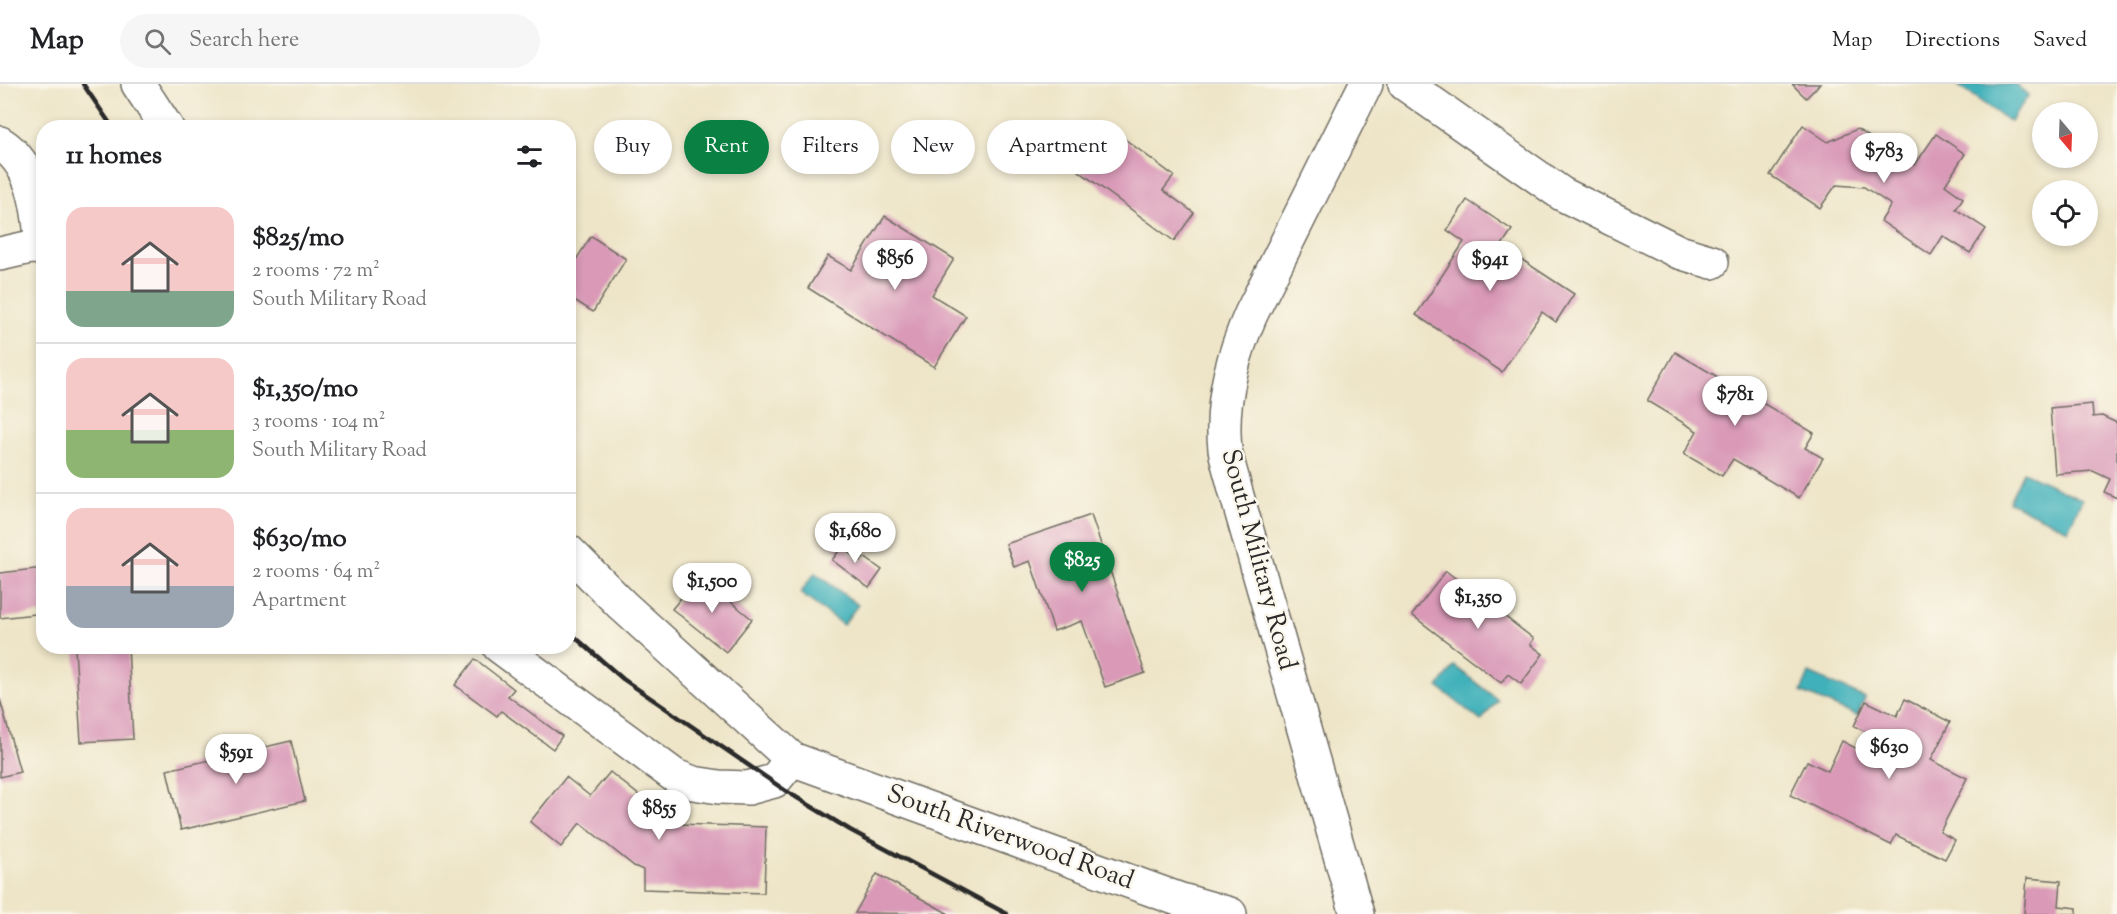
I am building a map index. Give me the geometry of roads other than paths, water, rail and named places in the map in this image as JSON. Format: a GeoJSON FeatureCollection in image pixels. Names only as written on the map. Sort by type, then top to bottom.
{"type":"FeatureCollection","features":[{"type":"Feature","properties":{"kind":"street"},"geometry":{"type":"LineString","coordinates":[[138,84],[161,120]]}},
{"type":"Feature","properties":{"kind":"street","name":"South Military Road"},"geometry":{"type":"LineString","coordinates":[[1357,914],[1235,489],[1226,449],[1224,415],[1228,380],[1237,347],[1366,84]]}},
{"type":"Feature","properties":{"kind":"street"},"geometry":{"type":"LineString","coordinates":[[1405,84],[1562,195],[1679,252],[1712,262]]}},
{"type":"Feature","properties":{"kind":"street"},"geometry":{"type":"LineString","coordinates":[[0,143],[14,155],[34,191],[36,204]]}},
{"type":"Feature","properties":{"kind":"street"},"geometry":{"type":"LineString","coordinates":[[0,254],[36,247]]}},
{"type":"Feature","properties":{"kind":"street","name":"South Riverwood Road"},"geometry":{"type":"LineString","coordinates":[[576,559],[622,605],[792,759],[1178,899],[1230,914]]}},
{"type":"Feature","properties":{"kind":"street"},"geometry":{"type":"LineString","coordinates":[[510,654],[675,776],[693,783],[748,788],[774,781],[792,759]]}},
{"type":"Feature","properties":{"kind":"water"},"geometry":{"type":"Polygon","coordinates":[[[1956,84],[2014,84],[2029,95],[2010,122],[1956,84]]]}},
{"type":"Feature","properties":{"kind":"water"},"geometry":{"type":"Polygon","coordinates":[[[2023,472],[2082,499],[2068,530],[2009,502],[2023,472]]]}},
{"type":"Feature","properties":{"kind":"water"},"geometry":{"type":"Polygon","coordinates":[[[815,573],[858,605],[843,625],[800,593],[815,573]]]}},
{"type":"Feature","properties":{"kind":"water"},"geometry":{"type":"Polygon","coordinates":[[[1455,666],[1498,700],[1481,721],[1438,687],[1455,666]]]}},
{"type":"Feature","properties":{"kind":"water"},"geometry":{"type":"Polygon","coordinates":[[[1809,673],[1865,698],[1857,716],[1801,692],[1809,673]]]}},
{"type":"Feature","properties":{"kind":"railway"},"geometry":{"type":"LineString","coordinates":[[83,84],[108,120]]}},
{"type":"Feature","properties":{"kind":"railway"},"geometry":{"type":"LineString","coordinates":[[576,638],[623,679],[786,791],[850,830],[1007,914]]}}]}
